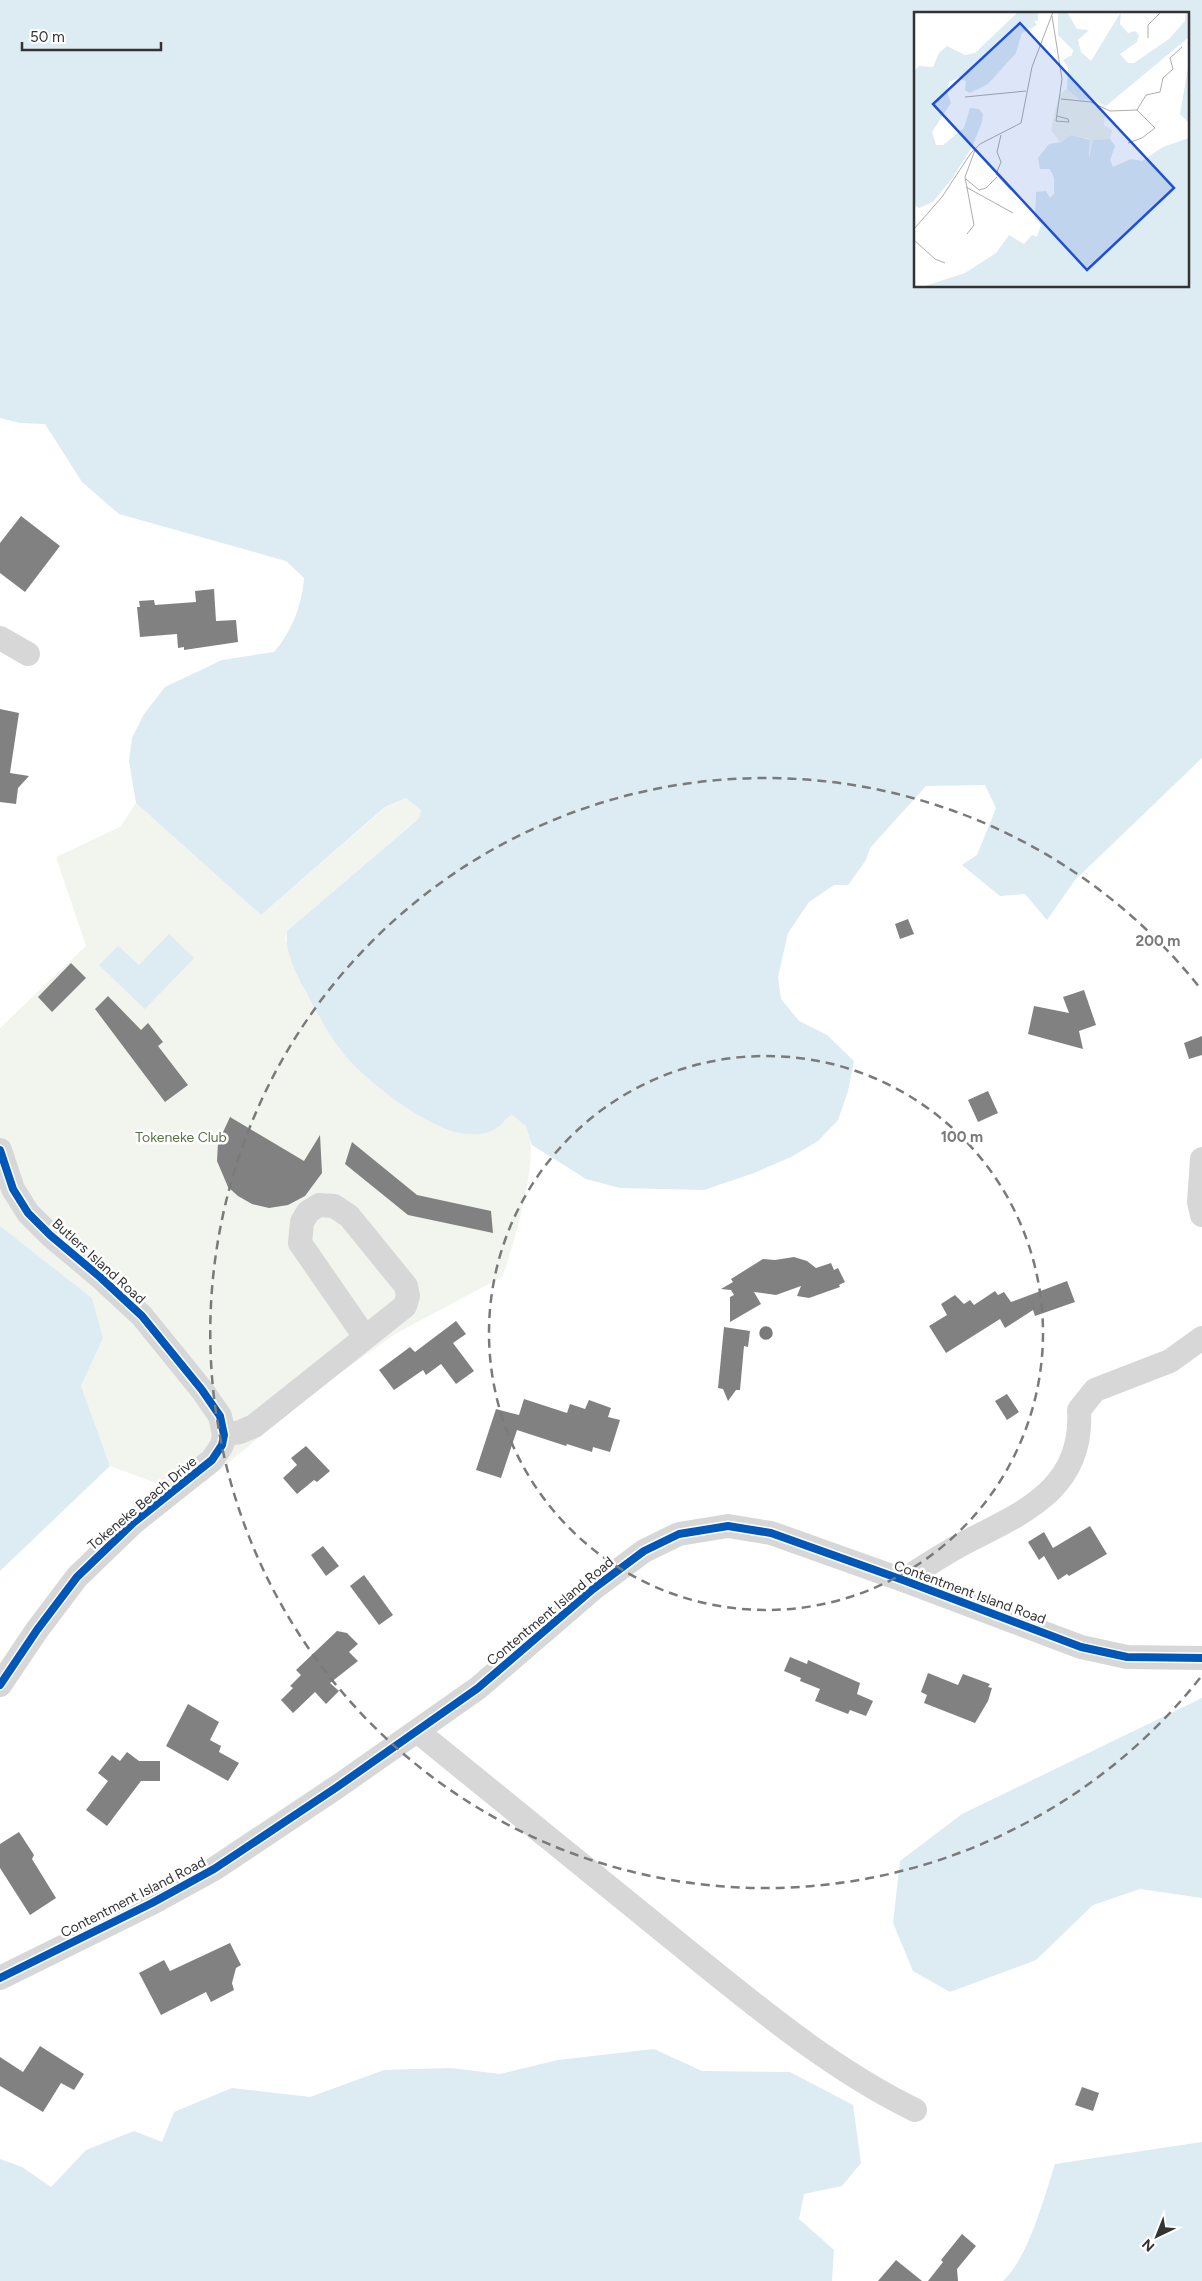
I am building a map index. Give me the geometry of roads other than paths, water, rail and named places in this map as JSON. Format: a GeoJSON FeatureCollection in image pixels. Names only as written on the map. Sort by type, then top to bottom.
{"type":"FeatureCollection","features":[{"type":"Feature","properties":{"kind":"street"},"geometry":{"type":"LineString","coordinates":[[0,638],[28,654]]}},
{"type":"Feature","properties":{"kind":"street","name":"Butlers Island Road"},"geometry":{"type":"LineString","coordinates":[[0,1150],[13,1189],[28,1213],[50,1235],[100,1277],[142,1316],[202,1390],[220,1416],[224,1434]]}},
{"type":"Feature","properties":{"kind":"street"},"geometry":{"type":"LineString","coordinates":[[1202,1159],[1200,1202],[1202,1215]]}},
{"type":"Feature","properties":{"kind":"street"},"geometry":{"type":"LineString","coordinates":[[224,1434],[240,1432],[254,1426],[366,1337],[404,1306],[408,1296],[406,1286],[349,1216],[334,1206],[319,1205],[308,1212],[302,1222],[300,1243],[366,1337]]}},
{"type":"Feature","properties":{"kind":"street"},"geometry":{"type":"LineString","coordinates":[[904,1580],[964,1544],[1022,1514],[1056,1485],[1072,1461],[1079,1437],[1079,1410],[1096,1390],[1170,1361],[1202,1338]]}},
{"type":"Feature","properties":{"kind":"street","name":"Tokeneke Beach Drive"},"geometry":{"type":"LineString","coordinates":[[0,1685],[48,1613],[77,1577],[126,1529],[212,1460],[222,1445],[224,1434]]}},
{"type":"Feature","properties":{"kind":"street","name":"Contentment Island Road"},"geometry":{"type":"LineString","coordinates":[[0,1978],[152,1904],[214,1869],[478,1688],[592,1589],[644,1551],[680,1534],[711,1527],[748,1528],[771,1534],[904,1580],[1081,1647],[1127,1657],[1202,1658]]}},
{"type":"Feature","properties":{"kind":"street"},"geometry":{"type":"LineString","coordinates":[[1177,1658],[1202,1648]]}},
{"type":"Feature","properties":{"kind":"street"},"geometry":{"type":"LineString","coordinates":[[417,1731],[770,2017],[842,2068],[887,2096],[915,2110]]}},
{"type":"Feature","properties":{"kind":"park label","name":"Tokeneke Club"},"geometry":{"type":"Point","coordinates":[181,1137]}}]}
